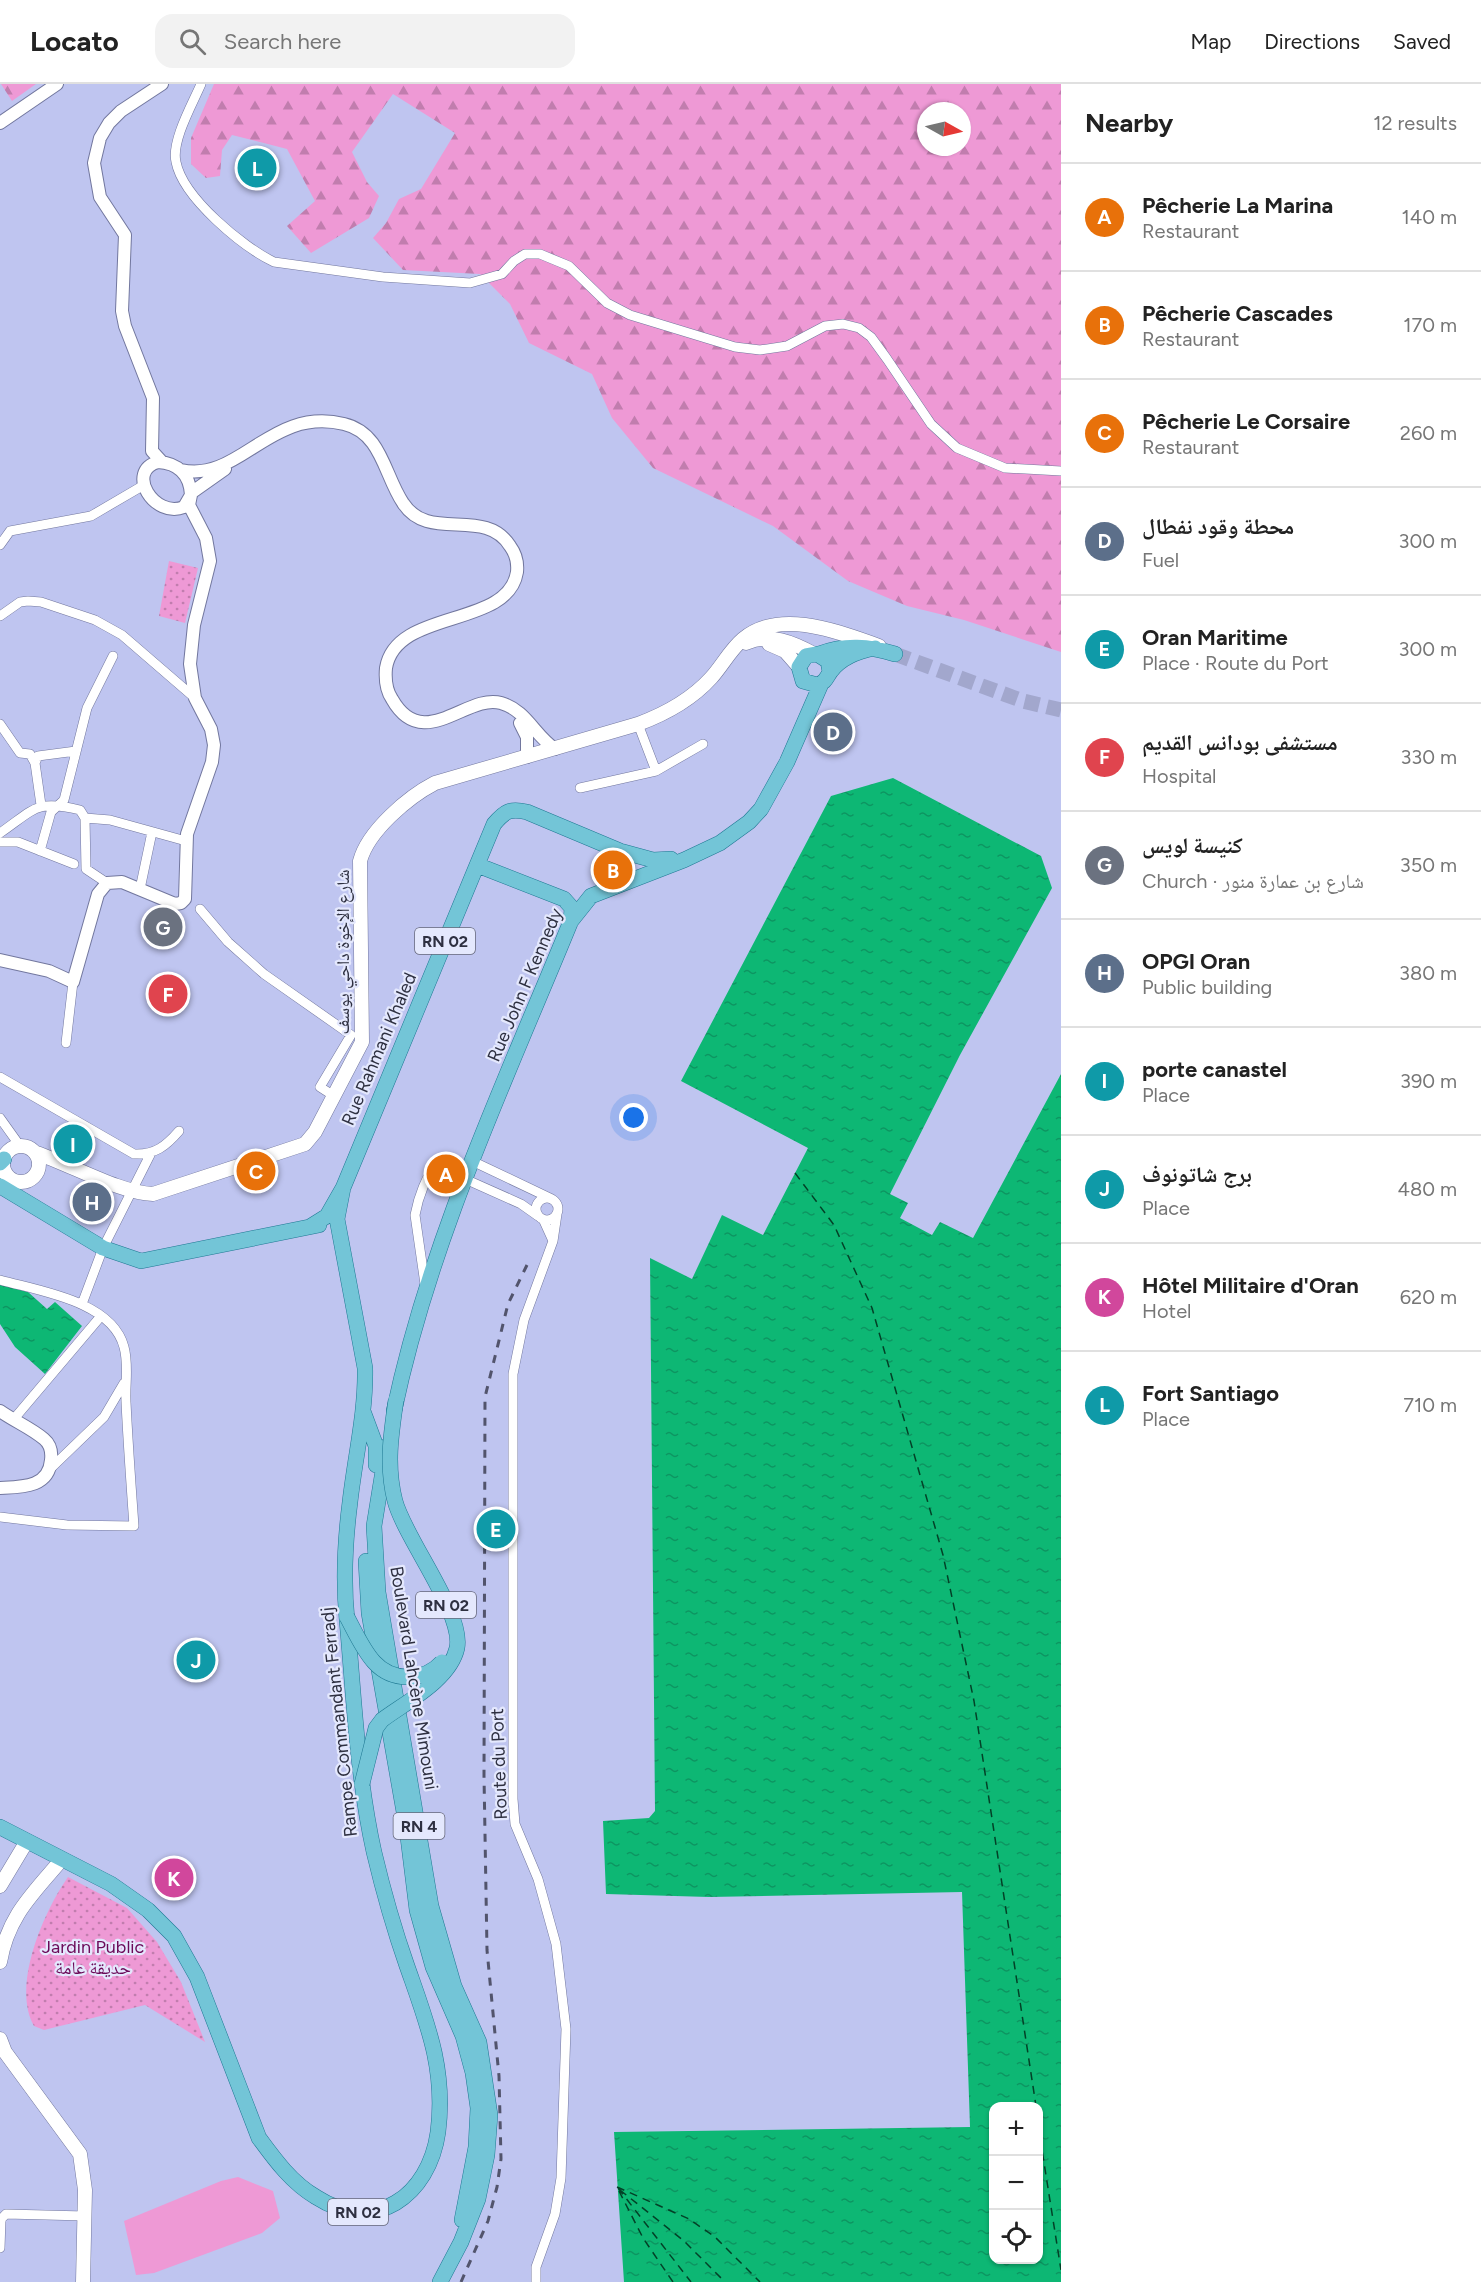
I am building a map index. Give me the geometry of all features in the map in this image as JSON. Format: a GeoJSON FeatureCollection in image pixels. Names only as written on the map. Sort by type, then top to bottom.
{"type":"FeatureCollection","features":[{"type":"Feature","properties":{"kind":"main road","name":"شارع الإخوة داحي يوسف"},"geometry":{"type":"LineString","coordinates":[[36,1153],[64,1162],[131,1191],[153,1194],[304,1144],[358,1052],[363,1034],[360,861],[367,841],[381,826],[428,787],[445,779],[555,749],[638,724],[662,714],[694,694],[745,638],[755,631],[789,625],[832,630],[895,654]]}},
{"type":"Feature","properties":{"kind":"main road","name":"شارع الإخوة داحي يوسف"},"geometry":{"type":"LineString","coordinates":[[732,652],[753,640],[765,638],[789,643],[817,654]]}},
{"type":"Feature","properties":{"kind":"main road"},"geometry":{"type":"LineString","coordinates":[[732,652],[759,644],[773,645],[785,651],[799,667],[800,675],[806,683],[826,678],[853,654],[875,648]]}},
{"type":"Feature","properties":{"kind":"main road"},"geometry":{"type":"LineString","coordinates":[[799,667],[806,656],[851,646],[875,648],[895,654]]}},
{"type":"Feature","properties":{"kind":"main road"},"geometry":{"type":"LineString","coordinates":[[817,654],[828,661],[826,678]]}},
{"type":"Feature","properties":{"kind":"main road","name":"Rue John F Kennedy"},"geometry":{"type":"LineString","coordinates":[[425,1290],[468,1171],[572,921],[591,896],[692,855],[737,832],[761,809],[826,678]]}},
{"type":"Feature","properties":{"kind":"main road","name":"Rue John F Kennedy"},"geometry":{"type":"LineString","coordinates":[[802,730],[807,706],[806,683]]}},
{"type":"Feature","properties":{"kind":"main road","name":"Rue Rahmani Khaled"},"geometry":{"type":"LineString","coordinates":[[343,1188],[494,824],[503,812],[513,809],[620,851],[653,860],[692,855]]}},
{"type":"Feature","properties":{"kind":"main road"},"geometry":{"type":"LineString","coordinates":[[620,851],[633,864],[629,879]]}},
{"type":"Feature","properties":{"kind":"main road"},"geometry":{"type":"LineString","coordinates":[[477,865],[564,899],[572,908],[572,921]]}},
{"type":"Feature","properties":{"kind":"main road"},"geometry":{"type":"LineString","coordinates":[[5,1186],[3,1164],[10,1150],[20,1146],[36,1153],[38,1170]]}},
{"type":"Feature","properties":{"kind":"main road"},"geometry":{"type":"LineString","coordinates":[[5,1186],[32,1179],[38,1170],[64,1162]]}},
{"type":"Feature","properties":{"kind":"main road"},"geometry":{"type":"LineString","coordinates":[[5,1186],[103,1248],[141,1261],[311,1226],[329,1225],[339,1240]]}},
{"type":"Feature","properties":{"kind":"main road"},"geometry":{"type":"LineString","coordinates":[[311,1226],[327,1216],[343,1188]]}},
{"type":"Feature","properties":{"kind":"main road","name":"RN 02"},"geometry":{"type":"LineString","coordinates":[[343,1188],[337,1209],[339,1240],[365,1368],[363,1411]]}},
{"type":"Feature","properties":{"kind":"main road","name":"Boulevard Lahcène Mimouni"},"geometry":{"type":"LineString","coordinates":[[425,1290],[396,1400],[374,1526],[376,1576],[434,1921],[454,1986],[479,2042],[490,2115],[484,2175],[461,2242],[440,2282]]}},
{"type":"Feature","properties":{"kind":"main road","name":"RN 02"},"geometry":{"type":"LineString","coordinates":[[362,1784],[376,1728],[382,1720],[438,1678],[452,1659],[457,1638],[453,1622],[396,1502],[390,1477],[390,1445],[396,1400]]}},
{"type":"Feature","properties":{"kind":"main road","name":"Boulevard Lahcène Mimouni"},"geometry":{"type":"LineString","coordinates":[[363,1411],[377,1455],[366,1545],[369,1613],[407,1829],[417,1910],[433,1967],[470,2055],[478,2108],[476,2147],[462,2214],[461,2242]]}},
{"type":"Feature","properties":{"kind":"main road","name":"Rampe Commandant Ferradj"},"geometry":{"type":"LineString","coordinates":[[0,1827],[133,1898],[174,1936],[198,1977],[259,2138],[276,2161],[315,2197],[336,2208],[354,2212],[377,2211],[408,2195],[423,2177],[438,2133],[440,2097],[435,2045],[388,1905],[374,1850],[362,1784],[347,1617],[346,1537],[363,1411]]}},
{"type":"Feature","properties":{"kind":"main road"},"geometry":{"type":"LineString","coordinates":[[347,1617],[376,1664],[405,1678],[426,1675],[436,1668],[448,1652],[453,1622]]}},
{"type":"Feature","properties":{"kind":"main road"},"geometry":{"type":"LineString","coordinates":[[0,1886],[27,1841]]}},
{"type":"Feature","properties":{"kind":"main road"},"geometry":{"type":"LineString","coordinates":[[0,1962],[13,1919],[62,1859]]}},
{"type":"Feature","properties":{"kind":"main road"},"geometry":{"type":"LineString","coordinates":[[0,1912],[13,1919]]}},
{"type":"Feature","properties":{"kind":"main road"},"geometry":{"type":"LineString","coordinates":[[0,2039],[5,2052],[80,2154],[85,2179],[83,2282]]}},
{"type":"Feature","properties":{"kind":"street"},"geometry":{"type":"LineString","coordinates":[[0,123],[57,84]]}},
{"type":"Feature","properties":{"kind":"street"},"geometry":{"type":"LineString","coordinates":[[162,84],[115,117],[100,138],[94,163],[100,197],[125,235],[122,311],[153,402],[151,447],[162,462],[181,470],[202,473],[245,453]]}},
{"type":"Feature","properties":{"kind":"street"},"geometry":{"type":"LineString","coordinates":[[201,84],[180,134],[175,161],[186,185],[211,214],[259,255],[274,262],[371,276],[470,283],[502,274],[514,261],[525,254],[540,254],[568,266],[607,303],[630,315],[735,347],[760,350],[787,346],[825,326],[851,326],[871,337],[931,424],[957,448],[1005,468],[1061,471]]}},
{"type":"Feature","properties":{"kind":"street"},"geometry":{"type":"LineString","coordinates":[[145,375],[149,404],[143,456],[144,479],[149,496],[158,504],[174,509],[206,538]]}},
{"type":"Feature","properties":{"kind":"street"},"geometry":{"type":"LineString","coordinates":[[174,509],[187,504],[191,494],[245,453],[291,425],[308,421],[330,421],[352,426],[369,436],[403,504],[413,514],[433,523],[482,526],[503,537],[513,550],[517,565],[515,579],[508,591],[491,604],[406,638],[390,656],[386,681],[390,697],[400,710],[422,721],[447,719],[485,702],[510,706],[521,713],[537,735],[555,749]]}},
{"type":"Feature","properties":{"kind":"street"},"geometry":{"type":"LineString","coordinates":[[0,545],[10,531],[91,516],[144,479],[149,465],[162,462]]}},
{"type":"Feature","properties":{"kind":"street"},"geometry":{"type":"LineString","coordinates":[[66,1043],[73,982],[98,894],[107,883],[117,881],[175,904],[181,903],[186,896],[186,841],[214,754],[211,729],[195,698],[190,650],[208,572],[209,551],[206,538],[192,515],[189,505],[191,494],[189,482],[181,470]]}},
{"type":"Feature","properties":{"kind":"street"},"geometry":{"type":"LineString","coordinates":[[0,616],[20,602],[28,601],[41,602],[95,620],[122,635],[195,698]]}},
{"type":"Feature","properties":{"kind":"street"},"geometry":{"type":"LineString","coordinates":[[40,851],[51,812],[64,800],[87,708],[113,656]]}},
{"type":"Feature","properties":{"kind":"street"},"geometry":{"type":"LineString","coordinates":[[510,706],[526,733],[526,757]]}},
{"type":"Feature","properties":{"kind":"street"},"geometry":{"type":"LineString","coordinates":[[0,724],[21,753],[30,754],[35,763],[41,805]]}},
{"type":"Feature","properties":{"kind":"street"},"geometry":{"type":"LineString","coordinates":[[638,724],[656,771]]}},
{"type":"Feature","properties":{"kind":"street"},"geometry":{"type":"LineString","coordinates":[[580,788],[656,771],[703,744]]}},
{"type":"Feature","properties":{"kind":"street"},"geometry":{"type":"LineString","coordinates":[[35,763],[38,756],[76,751]]}},
{"type":"Feature","properties":{"kind":"street"},"geometry":{"type":"LineString","coordinates":[[0,833],[41,805],[60,805],[82,814],[186,841]]}},
{"type":"Feature","properties":{"kind":"street"},"geometry":{"type":"LineString","coordinates":[[82,814],[86,869],[107,883]]}},
{"type":"Feature","properties":{"kind":"street"},"geometry":{"type":"LineString","coordinates":[[140,889],[152,832]]}},
{"type":"Feature","properties":{"kind":"street"},"geometry":{"type":"LineString","coordinates":[[0,842],[18,842],[74,864]]}},
{"type":"Feature","properties":{"kind":"street"},"geometry":{"type":"LineString","coordinates":[[200,909],[228,942],[264,974],[351,1035],[320,1088],[334,1096]]}},
{"type":"Feature","properties":{"kind":"street"},"geometry":{"type":"LineString","coordinates":[[0,960],[49,971],[73,982]]}},
{"type":"Feature","properties":{"kind":"street"},"geometry":{"type":"LineString","coordinates":[[0,1077],[134,1154],[150,1155]]}},
{"type":"Feature","properties":{"kind":"street"},"geometry":{"type":"LineString","coordinates":[[0,1118],[20,1146]]}},
{"type":"Feature","properties":{"kind":"street"},"geometry":{"type":"LineString","coordinates":[[82,1304],[103,1248],[150,1155],[168,1144],[179,1131]]}},
{"type":"Feature","properties":{"kind":"street"},"geometry":{"type":"LineString","coordinates":[[425,1290],[415,1215],[416,1206],[432,1169],[439,1164],[468,1171],[552,1199],[558,1208],[557,1213],[554,1218],[541,1218],[468,1171]]}},
{"type":"Feature","properties":{"kind":"street"},"geometry":{"type":"LineString","coordinates":[[552,1199],[541,1200],[536,1210],[553,1241]]}},
{"type":"Feature","properties":{"kind":"street","name":"Route du Port"},"geometry":{"type":"LineString","coordinates":[[536,2282],[536,2267],[555,2214],[561,2178],[567,2029],[556,1944],[538,1879],[515,1824],[513,1799],[513,1374],[524,1320],[553,1241],[557,1213]]}},
{"type":"Feature","properties":{"kind":"street"},"geometry":{"type":"LineString","coordinates":[[0,1280],[82,1304],[101,1316],[121,1339],[126,1359],[124,1381],[134,1526],[67,1525],[0,1517]]}},
{"type":"Feature","properties":{"kind":"street"},"geometry":{"type":"LineString","coordinates":[[13,1420],[101,1316]]}},
{"type":"Feature","properties":{"kind":"street"},"geometry":{"type":"LineString","coordinates":[[0,1488],[32,1485],[44,1478],[49,1470],[104,1417],[124,1381]]}},
{"type":"Feature","properties":{"kind":"street"},"geometry":{"type":"LineString","coordinates":[[0,1411],[37,1434],[50,1446],[49,1470]]}},
{"type":"Feature","properties":{"kind":"street"},"geometry":{"type":"LineString","coordinates":[[0,2248],[1,2219],[6,2214],[85,2216]]}},
{"type":"Feature","properties":{"kind":"green space"},"geometry":{"type":"Polygon","coordinates":[[[1,84],[36,84],[12,101],[1,84]]]}},
{"type":"Feature","properties":{"kind":"green space"},"geometry":{"type":"Polygon","coordinates":[[[214,84],[1061,84],[1061,652],[964,620],[907,606],[848,581],[773,526],[653,468],[612,418],[592,374],[529,343],[510,304],[480,274],[403,270],[373,238],[386,223],[399,199],[421,189],[455,133],[393,94],[352,152],[367,182],[379,196],[369,218],[311,253],[287,226],[315,201],[287,149],[232,135],[222,150],[220,176],[206,178],[191,164],[191,138],[214,84]]]}},
{"type":"Feature","properties":{"kind":"green space"},"geometry":{"type":"Polygon","coordinates":[[[169,561],[198,568],[185,623],[159,616],[169,561]]]}},
{"type":"Feature","properties":{"kind":"green space","name":"Jardin Public حديقة عامة"},"geometry":{"type":"Polygon","coordinates":[[[68,1877],[127,1908],[157,1942],[181,1982],[205,2042],[145,2005],[44,2030],[34,2026],[28,2010],[26,1991],[28,1970],[33,1949],[49,1909],[68,1877]]]}},
{"type":"Feature","properties":{"kind":"green space"},"geometry":{"type":"Polygon","coordinates":[[[238,2177],[273,2191],[280,2218],[262,2233],[154,2273],[136,2275],[124,2221],[221,2181],[238,2177]]]}},
{"type":"Feature","properties":{"kind":"water"},"geometry":{"type":"Polygon","coordinates":[[[893,778],[1041,856],[1052,888],[960,1055],[890,1194],[908,1203],[900,1218],[932,1235],[940,1222],[973,1238],[1061,1074],[1061,2282],[624,2282],[614,2132],[970,2127],[962,1892],[709,1897],[606,1894],[603,1821],[649,1818],[655,1811],[650,1258],[692,1279],[722,1215],[763,1235],[808,1148],[681,1081],[831,796],[893,778]]]}},
{"type":"Feature","properties":{"kind":"water"},"geometry":{"type":"Polygon","coordinates":[[[0,1284],[28,1292],[47,1309],[55,1302],[82,1326],[45,1374],[15,1347],[0,1324],[0,1284]]]}},
{"type":"Feature","properties":{"kind":"ferry route"},"geometry":{"type":"LineString","coordinates":[[795,1173],[834,1225],[872,1308],[943,1555],[974,1701],[1035,2102]]}},
{"type":"Feature","properties":{"kind":"ferry route"},"geometry":{"type":"LineString","coordinates":[[1043,2156],[1061,2270]]}},
{"type":"Feature","properties":{"kind":"ferry route"},"geometry":{"type":"LineString","coordinates":[[617,2187],[689,2219],[715,2237],[760,2282]]}},
{"type":"Feature","properties":{"kind":"ferry route"},"geometry":{"type":"LineString","coordinates":[[618,2188],[691,2282]]}},
{"type":"Feature","properties":{"kind":"ferry route"},"geometry":{"type":"LineString","coordinates":[[620,2190],[684,2241],[725,2282]]}},
{"type":"Feature","properties":{"kind":"ferry route"},"geometry":{"type":"LineString","coordinates":[[619,2191],[643,2238],[673,2282]]}},
{"type":"Feature","properties":{"kind":"tunnel"},"geometry":{"type":"LineString","coordinates":[[895,654],[1023,701],[1061,710]]}},
{"type":"Feature","properties":{"kind":"railway"},"geometry":{"type":"LineString","coordinates":[[461,2282],[488,2221],[497,2187],[501,2159],[499,2076],[487,1950],[484,1776],[485,1397],[508,1304],[527,1265]]}},
{"type":"Feature","properties":{"kind":"place","name":"Fort Santiago"},"geometry":{"type":"Point","coordinates":[257,168]}},
{"type":"Feature","properties":{"kind":"place","name":"محطة وقود نفطال"},"geometry":{"type":"Point","coordinates":[833,732]}},
{"type":"Feature","properties":{"kind":"place","name":"Pêcherie Cascades"},"geometry":{"type":"Point","coordinates":[613,870]}},
{"type":"Feature","properties":{"kind":"place","name":"كنيسة لويس"},"geometry":{"type":"Point","coordinates":[163,927]}},
{"type":"Feature","properties":{"kind":"place","name":"مستشفى بودانس القديم"},"geometry":{"type":"Point","coordinates":[168,994]}},
{"type":"Feature","properties":{"kind":"place","name":"porte canastel"},"geometry":{"type":"Point","coordinates":[73,1144]}},
{"type":"Feature","properties":{"kind":"place","name":"Pêcherie Le Corsaire"},"geometry":{"type":"Point","coordinates":[256,1171]}},
{"type":"Feature","properties":{"kind":"place","name":"Pêcherie La Marina"},"geometry":{"type":"Point","coordinates":[446,1174]}},
{"type":"Feature","properties":{"kind":"place","name":"OPGI Oran"},"geometry":{"type":"Point","coordinates":[92,1202]}},
{"type":"Feature","properties":{"kind":"place","name":"Oran Maritime"},"geometry":{"type":"Point","coordinates":[496,1529]}},
{"type":"Feature","properties":{"kind":"place","name":"برج شاتونوف"},"geometry":{"type":"Point","coordinates":[196,1660]}},
{"type":"Feature","properties":{"kind":"place","name":"Hôtel Militaire d'Oran"},"geometry":{"type":"Point","coordinates":[174,1878]}}]}
